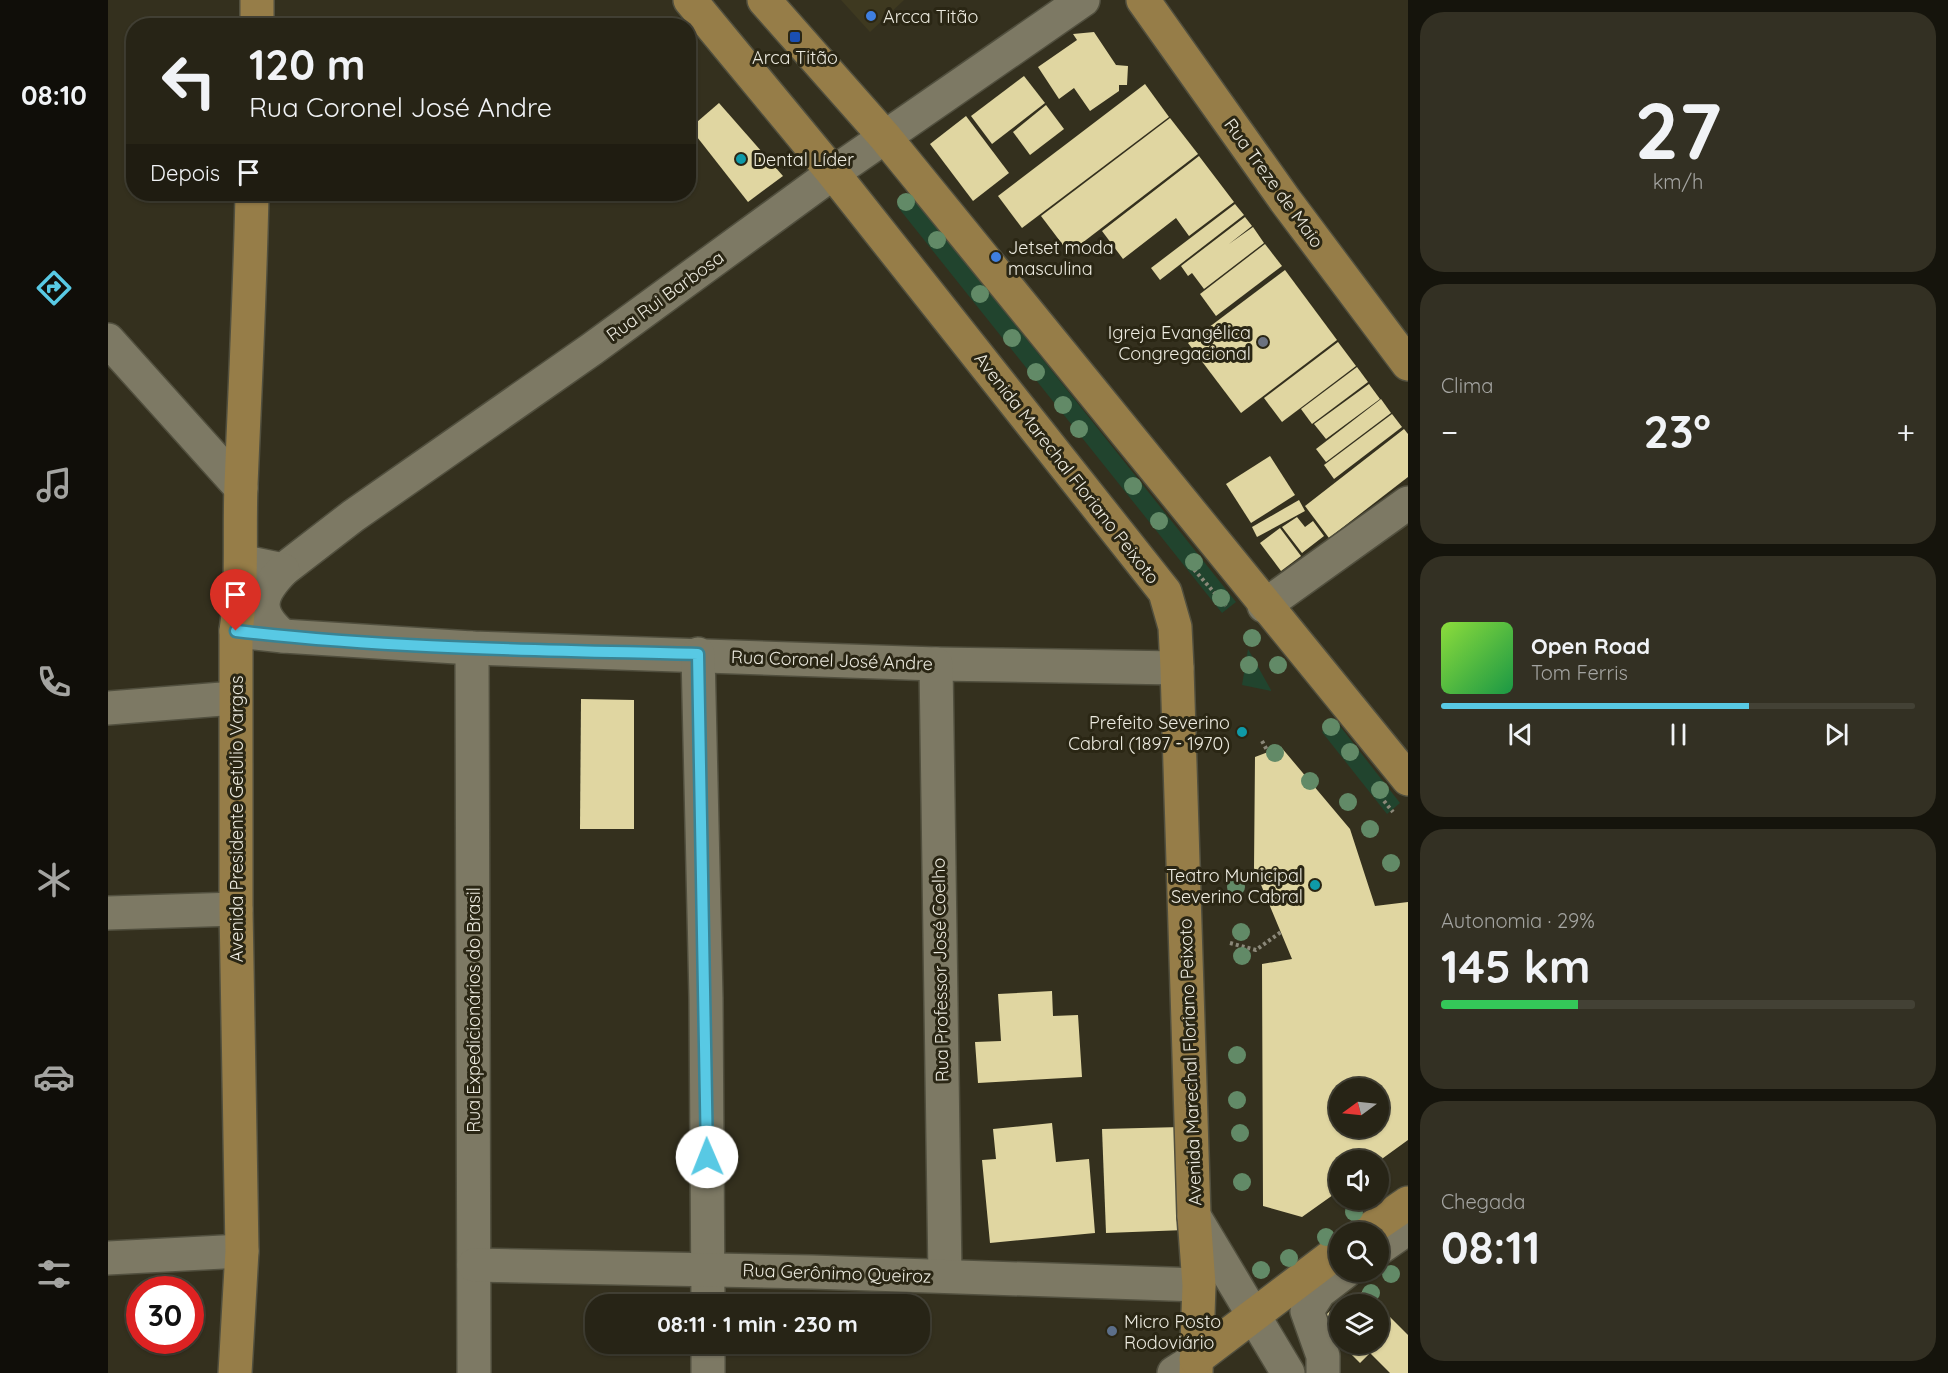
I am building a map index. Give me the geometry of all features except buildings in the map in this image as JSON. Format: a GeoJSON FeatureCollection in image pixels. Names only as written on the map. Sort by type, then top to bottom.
{"type":"FeatureCollection","features":[{"type":"Feature","properties":{"kind":"main road"},"geometry":{"type":"LineString","coordinates":[[257,0],[257,18]]}},
{"type":"Feature","properties":{"kind":"main road","name":"Avenida Marechal Floriano Peixoto"},"geometry":{"type":"LineString","coordinates":[[690,0],[833,173],[1165,592],[1175,627],[1194,1215],[1199,1285],[1189,1368]]}},
{"type":"Feature","properties":{"kind":"main road"},"geometry":{"type":"LineString","coordinates":[[764,0],[885,137],[1264,606],[1408,779]]}},
{"type":"Feature","properties":{"kind":"main road","name":"Rua Treze de Maio"},"geometry":{"type":"LineString","coordinates":[[1143,0],[1285,200],[1408,364]]}},
{"type":"Feature","properties":{"kind":"main road","name":"Avenida Presidente Getúlio Vargas"},"geometry":{"type":"LineString","coordinates":[[235,1373],[242,1251],[235,698],[252,201]]}},
{"type":"Feature","properties":{"kind":"main road"},"geometry":{"type":"LineString","coordinates":[[1380,1222],[1408,1203]]}},
{"type":"Feature","properties":{"kind":"main road"},"geometry":{"type":"LineString","coordinates":[[1189,1368],[1329,1258]]}},
{"type":"Feature","properties":{"kind":"street","name":"Rua Rui Barbosa"},"geometry":{"type":"LineString","coordinates":[[283,636],[268,623],[263,606],[266,587],[283,570],[353,516],[592,349],[833,173],[1083,0]]}},
{"type":"Feature","properties":{"kind":"street"},"geometry":{"type":"LineString","coordinates":[[108,340],[241,488]]}},
{"type":"Feature","properties":{"kind":"street"},"geometry":{"type":"LineString","coordinates":[[1264,606],[1408,503]]}},
{"type":"Feature","properties":{"kind":"street"},"geometry":{"type":"LineString","coordinates":[[241,561],[283,570]]}},
{"type":"Feature","properties":{"kind":"street","name":"Rua Coronel José Andre"},"geometry":{"type":"LineString","coordinates":[[236,631],[472,648],[936,664],[1177,668]]}},
{"type":"Feature","properties":{"kind":"street","name":"Rua Expedicionários do Brasil"},"geometry":{"type":"LineString","coordinates":[[472,648],[474,1373]]}},
{"type":"Feature","properties":{"kind":"street"},"geometry":{"type":"LineString","coordinates":[[698,654],[706,998],[708,1294]]}},
{"type":"Feature","properties":{"kind":"street","name":"Rua Professor José Coelho"},"geometry":{"type":"LineString","coordinates":[[936,664],[945,1276]]}},
{"type":"Feature","properties":{"kind":"street"},"geometry":{"type":"LineString","coordinates":[[108,708],[235,698]]}},
{"type":"Feature","properties":{"kind":"street"},"geometry":{"type":"LineString","coordinates":[[108,913],[236,909]]}},
{"type":"Feature","properties":{"kind":"street"},"geometry":{"type":"LineString","coordinates":[[1194,1215],[1288,1373]]}},
{"type":"Feature","properties":{"kind":"street"},"geometry":{"type":"LineString","coordinates":[[1389,1241],[1408,1228]]}},
{"type":"Feature","properties":{"kind":"street"},"geometry":{"type":"LineString","coordinates":[[108,1258],[242,1251]]}},
{"type":"Feature","properties":{"kind":"street","name":"Rua Gerônimo Queiroz"},"geometry":{"type":"LineString","coordinates":[[474,1265],[945,1276],[1199,1285]]}},
{"type":"Feature","properties":{"kind":"street"},"geometry":{"type":"LineString","coordinates":[[1323,1373],[1323,1356],[1307,1311],[1319,1292],[1332,1282]]}},
{"type":"Feature","properties":{"kind":"street"},"geometry":{"type":"LineString","coordinates":[[708,1354],[708,1373]]}},
{"type":"Feature","properties":{"kind":"path"},"geometry":{"type":"LineString","coordinates":[[1262,741],[1268,752]]}},
{"type":"Feature","properties":{"kind":"path"},"geometry":{"type":"LineString","coordinates":[[1230,943],[1256,950],[1281,932]]}},
{"type":"Feature","properties":{"kind":"shaded area","name":"Arcca Titão"},"geometry":{"type":"Polygon","coordinates":[[[841,0],[904,0],[870,32],[841,0]]]}},
{"type":"Feature","properties":{"kind":"green space"},"geometry":{"type":"Polygon","coordinates":[[[912,195],[1236,602],[1222,613],[897,206],[912,195]]]}},
{"type":"Feature","properties":{"kind":"green space"},"geometry":{"type":"Polygon","coordinates":[[[1248,649],[1271,690],[1271,691],[1242,685],[1248,649]]]}},
{"type":"Feature","properties":{"kind":"green space"},"geometry":{"type":"Polygon","coordinates":[[[1336,721],[1400,803],[1387,814],[1322,732],[1336,721]]]}},
{"type":"Feature","properties":{"kind":"place","name":"Arcca Titão"},"geometry":{"type":"Point","coordinates":[871,16]}},
{"type":"Feature","properties":{"kind":"place","name":"Arca Titão"},"geometry":{"type":"Point","coordinates":[795,37]}},
{"type":"Feature","properties":{"kind":"place","name":"Dental Líder"},"geometry":{"type":"Point","coordinates":[741,159]}},
{"type":"Feature","properties":{"kind":"place","name":"Jetset moda masculina"},"geometry":{"type":"Point","coordinates":[996,257]}},
{"type":"Feature","properties":{"kind":"place","name":"Igreja Evangélica Congregacional"},"geometry":{"type":"Point","coordinates":[1263,342]}},
{"type":"Feature","properties":{"kind":"place","name":"Prefeito Severino Cabral (1897 - 1970)"},"geometry":{"type":"Point","coordinates":[1242,732]}},
{"type":"Feature","properties":{"kind":"place","name":"Teatro Municipal Severino Cabral"},"geometry":{"type":"Point","coordinates":[1315,885]}},
{"type":"Feature","properties":{"kind":"place","name":"Micro Posto Rodoviário"},"geometry":{"type":"Point","coordinates":[1112,1331]}},
{"type":"Feature","properties":{"kind":"route"},"geometry":{"type":"LineString","coordinates":[[236,631],[472,648],[698,654],[706,998],[707,1157]]}}]}
